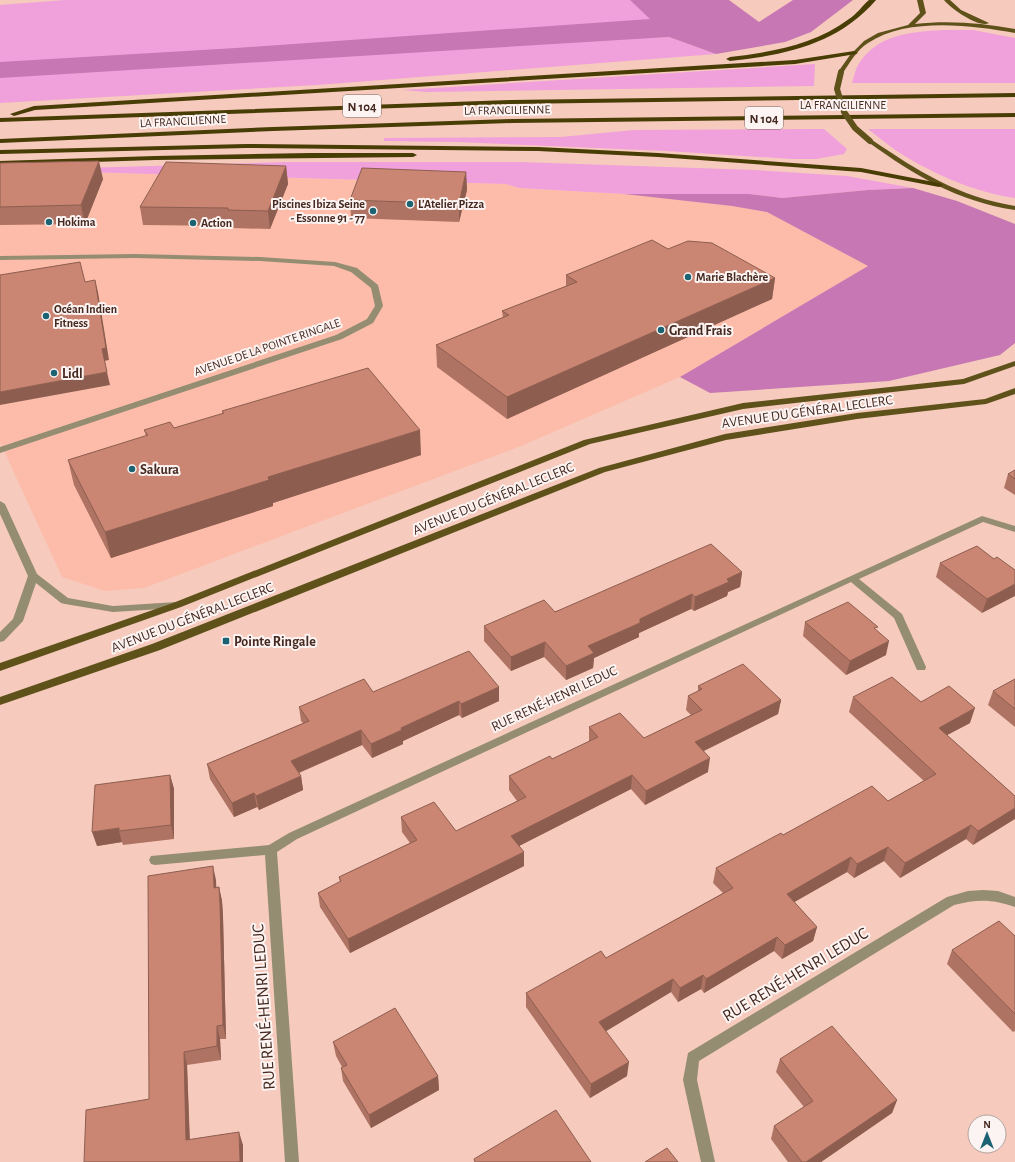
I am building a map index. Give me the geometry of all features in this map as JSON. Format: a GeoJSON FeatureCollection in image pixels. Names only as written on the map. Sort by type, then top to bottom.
{"type":"FeatureCollection","features":[{"type":"Feature","properties":{"kind":"highway"},"geometry":{"type":"LineString","coordinates":[[669,69],[692,64],[778,52],[825,37],[853,20],[873,0]]}},
{"type":"Feature","properties":{"kind":"highway"},"geometry":{"type":"LineString","coordinates":[[0,119],[34,108],[796,62],[837,57],[854,53]]}},
{"type":"Feature","properties":{"kind":"highway","name":"LA FRANCILIENNE"},"geometry":{"type":"LineString","coordinates":[[0,119],[519,102],[1015,95]]}},
{"type":"Feature","properties":{"kind":"highway","name":"LA FRANCILIENNE"},"geometry":{"type":"LineString","coordinates":[[0,141],[273,129],[512,121],[1015,115]]}},
{"type":"Feature","properties":{"kind":"highway"},"geometry":{"type":"LineString","coordinates":[[0,152],[150,148],[361,146],[538,149],[658,155],[861,170],[939,185]]}},
{"type":"Feature","properties":{"kind":"highway"},"geometry":{"type":"LineString","coordinates":[[0,163],[100,158],[252,156],[423,155],[611,157],[658,155]]}},
{"type":"Feature","properties":{"kind":"main road"},"geometry":{"type":"LineString","coordinates":[[910,26],[923,14],[920,0]]}},
{"type":"Feature","properties":{"kind":"main road"},"geometry":{"type":"LineString","coordinates":[[948,0],[949,3],[965,14],[994,27]]}},
{"type":"Feature","properties":{"kind":"main road"},"geometry":{"type":"LineString","coordinates":[[1015,31],[994,27],[945,24],[910,26],[885,32],[867,41],[854,53],[841,72],[837,89],[844,112],[855,128],[870,141],[908,168],[939,185],[967,197],[1003,207],[1015,208]]}},
{"type":"Feature","properties":{"kind":"main road"},"geometry":{"type":"LineString","coordinates":[[1003,207],[1015,213]]}},
{"type":"Feature","properties":{"kind":"main road","name":"AVENUE DU GÉNÉRAL LECLERC"},"geometry":{"type":"LineString","coordinates":[[0,667],[177,605],[587,442],[743,406],[964,381],[1015,363]]}},
{"type":"Feature","properties":{"kind":"main road","name":"AVENUE DU GÉNÉRAL LECLERC"},"geometry":{"type":"LineString","coordinates":[[0,701],[156,647],[602,470],[726,437],[857,416],[986,401],[1015,391]]}},
{"type":"Feature","properties":{"kind":"street","name":"AVENUE DE LA POINTE RINGALE"},"geometry":{"type":"LineString","coordinates":[[0,258],[135,256],[260,259],[335,264],[354,270],[375,287],[379,306],[370,321],[339,337],[0,450]]}},
{"type":"Feature","properties":{"kind":"street"},"geometry":{"type":"LineString","coordinates":[[0,504],[33,576],[66,600],[113,609],[177,605]]}},
{"type":"Feature","properties":{"kind":"street","name":"RUE RENÉ-HENRI LEDUC"},"geometry":{"type":"LineString","coordinates":[[155,860],[271,850],[301,833],[982,519],[1015,528]]}},
{"type":"Feature","properties":{"kind":"street"},"geometry":{"type":"LineString","coordinates":[[0,638],[18,621],[33,576]]}},
{"type":"Feature","properties":{"kind":"street"},"geometry":{"type":"LineString","coordinates":[[852,578],[898,616],[921,667]]}},
{"type":"Feature","properties":{"kind":"street","name":"RUE RENÉ-HENRI LEDUC"},"geometry":{"type":"LineString","coordinates":[[271,850],[271,869],[292,1162]]}},
{"type":"Feature","properties":{"kind":"street","name":"RUE RENÉ-HENRI LEDUC"},"geometry":{"type":"LineString","coordinates":[[708,1162],[690,1080],[693,1057],[951,900],[977,894],[1000,895],[1015,902]]}},
{"type":"Feature","properties":{"kind":"shaded area"},"geometry":{"type":"Polygon","coordinates":[[[65,0],[680,0],[647,38],[669,37],[716,54],[317,85],[0,103],[0,5],[65,0]]]}},
{"type":"Feature","properties":{"kind":"shaded area"},"geometry":{"type":"Polygon","coordinates":[[[630,0],[729,0],[759,22],[793,0],[853,0],[811,32],[785,42],[716,54],[669,37],[0,78],[0,62],[236,48],[650,19],[630,0]]]}},
{"type":"Feature","properties":{"kind":"shaded area"},"geometry":{"type":"Polygon","coordinates":[[[943,30],[973,30],[1015,38],[1015,83],[852,83],[858,65],[875,47],[885,41],[907,34],[943,30]]]}},
{"type":"Feature","properties":{"kind":"shaded area"},"geometry":{"type":"Polygon","coordinates":[[[815,64],[814,86],[427,92],[402,90],[815,64]]]}},
{"type":"Feature","properties":{"kind":"shaded area"},"geometry":{"type":"Polygon","coordinates":[[[824,129],[847,149],[844,154],[816,159],[792,159],[666,151],[458,142],[384,141],[384,138],[561,137],[634,130],[824,129]]]}},
{"type":"Feature","properties":{"kind":"shaded area"},"geometry":{"type":"Polygon","coordinates":[[[868,129],[1015,129],[1015,198],[988,193],[946,178],[903,155],[868,129]]]}},
{"type":"Feature","properties":{"kind":"shaded area"},"geometry":{"type":"Polygon","coordinates":[[[287,162],[520,162],[755,170],[847,176],[913,188],[868,190],[782,198],[749,194],[624,194],[519,188],[506,184],[13,170],[287,162]]]}},
{"type":"Feature","properties":{"kind":"shaded area"},"geometry":{"type":"Polygon","coordinates":[[[0,170],[506,184],[519,188],[624,194],[732,206],[767,212],[868,266],[680,377],[521,446],[144,588],[105,591],[62,577],[0,442],[0,170]]]}},
{"type":"Feature","properties":{"kind":"shaded area"},"geometry":{"type":"Polygon","coordinates":[[[913,188],[957,201],[1015,224],[1015,343],[1000,355],[889,381],[710,393],[680,377],[868,266],[767,212],[732,206],[624,194],[749,194],[782,198],[868,190],[913,188]]]}},
{"type":"Feature","properties":{"kind":"building"},"geometry":{"type":"Polygon","coordinates":[[[99,161],[81,205],[0,207],[0,163],[99,161]]]}},
{"type":"Feature","properties":{"kind":"building"},"geometry":{"type":"Polygon","coordinates":[[[166,162],[286,166],[268,211],[228,210],[228,208],[140,207],[166,162]]]}},
{"type":"Feature","properties":{"kind":"building"},"geometry":{"type":"Polygon","coordinates":[[[362,168],[466,172],[459,204],[350,200],[362,168]]]}},
{"type":"Feature","properties":{"kind":"building"},"geometry":{"type":"Polygon","coordinates":[[[652,240],[668,249],[688,241],[712,243],[775,278],[507,397],[436,345],[509,315],[502,311],[577,282],[566,275],[652,240]]]}},
{"type":"Feature","properties":{"kind":"building"},"geometry":{"type":"Polygon","coordinates":[[[80,262],[85,282],[95,280],[106,348],[102,349],[107,372],[0,392],[0,275],[80,262]]]}},
{"type":"Feature","properties":{"kind":"building"},"geometry":{"type":"Polygon","coordinates":[[[368,368],[420,430],[268,477],[269,480],[105,532],[68,460],[148,435],[144,430],[170,422],[174,428],[224,413],[222,411],[368,368]]]}},
{"type":"Feature","properties":{"kind":"building"},"geometry":{"type":"Polygon","coordinates":[[[1015,470],[1015,479],[1008,474],[1015,470]]]}},
{"type":"Feature","properties":{"kind":"building"},"geometry":{"type":"Polygon","coordinates":[[[711,544],[742,572],[727,579],[729,582],[695,597],[692,594],[640,619],[640,623],[588,646],[594,653],[566,666],[545,642],[511,657],[484,626],[544,600],[555,612],[711,544]]]}},
{"type":"Feature","properties":{"kind":"building"},"geometry":{"type":"Polygon","coordinates":[[[977,546],[994,559],[997,557],[1015,570],[1015,584],[987,599],[940,563],[977,546]]]}},
{"type":"Feature","properties":{"kind":"building"},"geometry":{"type":"Polygon","coordinates":[[[848,602],[878,627],[874,628],[889,641],[850,661],[805,622],[848,602]]]}},
{"type":"Feature","properties":{"kind":"building"},"geometry":{"type":"Polygon","coordinates":[[[469,651],[499,687],[461,704],[459,701],[401,728],[402,730],[371,744],[361,730],[291,761],[301,776],[256,796],[254,793],[232,803],[207,764],[309,721],[299,707],[364,679],[373,692],[469,651]]]}},
{"type":"Feature","properties":{"kind":"building"},"geometry":{"type":"Polygon","coordinates":[[[743,664],[781,700],[695,742],[710,758],[646,791],[632,775],[511,836],[524,852],[348,939],[318,893],[341,881],[339,877],[417,840],[401,817],[434,802],[456,831],[526,797],[509,776],[550,756],[552,759],[598,737],[589,727],[620,713],[644,738],[702,710],[688,696],[702,689],[698,686],[743,664]]]}},
{"type":"Feature","properties":{"kind":"building"},"geometry":{"type":"Polygon","coordinates":[[[892,677],[921,702],[949,686],[975,708],[939,728],[1015,796],[1015,808],[978,831],[971,825],[905,863],[888,847],[857,864],[851,857],[787,894],[817,927],[785,945],[777,937],[706,979],[703,975],[680,988],[673,979],[599,1022],[629,1062],[591,1084],[526,993],[601,951],[606,958],[733,888],[716,868],[781,833],[783,835],[872,786],[888,801],[936,774],[853,697],[892,677]]]}},
{"type":"Feature","properties":{"kind":"building"},"geometry":{"type":"Polygon","coordinates":[[[1015,679],[1015,709],[993,691],[1015,679]]]}},
{"type":"Feature","properties":{"kind":"building"},"geometry":{"type":"Polygon","coordinates":[[[170,775],[171,825],[119,831],[119,828],[92,832],[95,785],[170,775]]]}},
{"type":"Feature","properties":{"kind":"building"},"geometry":{"type":"Polygon","coordinates":[[[213,866],[214,888],[219,887],[223,1025],[217,1026],[217,1046],[184,1052],[186,1140],[239,1132],[240,1162],[84,1162],[86,1110],[149,1099],[148,876],[213,866]]]}},
{"type":"Feature","properties":{"kind":"building"},"geometry":{"type":"Polygon","coordinates":[[[999,921],[1015,936],[1015,1014],[952,950],[999,921]]]}},
{"type":"Feature","properties":{"kind":"building"},"geometry":{"type":"Polygon","coordinates":[[[395,1008],[438,1076],[369,1115],[341,1068],[347,1065],[333,1042],[395,1008]]]}},
{"type":"Feature","properties":{"kind":"building"},"geometry":{"type":"Polygon","coordinates":[[[832,1026],[897,1100],[806,1162],[802,1162],[774,1126],[813,1101],[780,1059],[832,1026]]]}},
{"type":"Feature","properties":{"kind":"building"},"geometry":{"type":"Polygon","coordinates":[[[556,1110],[591,1162],[475,1162],[474,1159],[556,1110]]]}},
{"type":"Feature","properties":{"kind":"building"},"geometry":{"type":"Polygon","coordinates":[[[667,1148],[678,1162],[645,1162],[667,1148]]]}},
{"type":"Feature","properties":{"kind":"place","name":"L’Atelier Pizza"},"geometry":{"type":"Point","coordinates":[410,204]}},
{"type":"Feature","properties":{"kind":"place","name":"Piscines Ibiza Seine - Essonne 91 - 77"},"geometry":{"type":"Point","coordinates":[373,211]}},
{"type":"Feature","properties":{"kind":"place","name":"Hokima"},"geometry":{"type":"Point","coordinates":[49,222]}},
{"type":"Feature","properties":{"kind":"place","name":"Action"},"geometry":{"type":"Point","coordinates":[193,223]}},
{"type":"Feature","properties":{"kind":"place","name":"Marie Blachère"},"geometry":{"type":"Point","coordinates":[688,277]}},
{"type":"Feature","properties":{"kind":"place","name":"Océan Indien Fitness"},"geometry":{"type":"Point","coordinates":[46,316]}},
{"type":"Feature","properties":{"kind":"place","name":"Grand Frais"},"geometry":{"type":"Point","coordinates":[661,330]}},
{"type":"Feature","properties":{"kind":"place","name":"Lidl"},"geometry":{"type":"Point","coordinates":[54,373]}},
{"type":"Feature","properties":{"kind":"place","name":"Sakura"},"geometry":{"type":"Point","coordinates":[132,469]}},
{"type":"Feature","properties":{"kind":"place","name":"Pointe Ringale"},"geometry":{"type":"Point","coordinates":[226,641]}}]}
